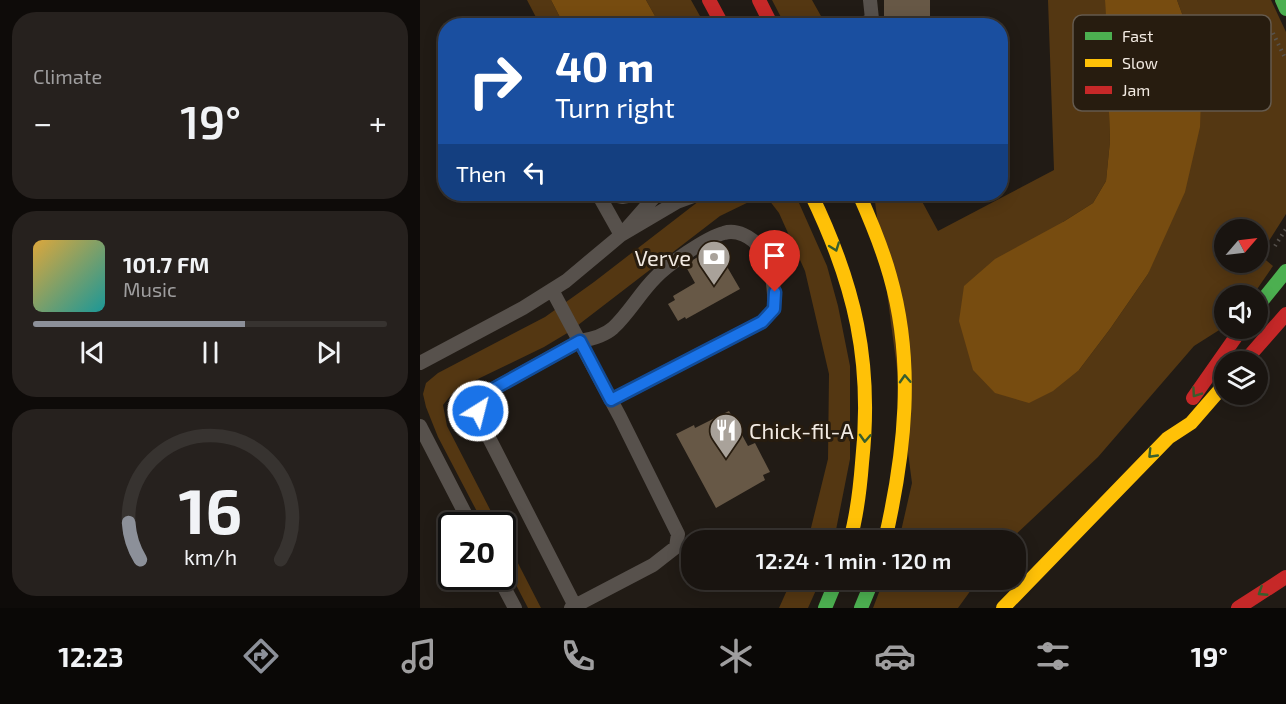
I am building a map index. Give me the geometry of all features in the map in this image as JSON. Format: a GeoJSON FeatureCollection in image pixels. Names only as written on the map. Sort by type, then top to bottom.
{"type":"FeatureCollection","features":[{"type":"Feature","properties":{"kind":"main road"},"geometry":{"type":"LineString","coordinates":[[709,0],[719,18]]}},
{"type":"Feature","properties":{"kind":"main road"},"geometry":{"type":"LineString","coordinates":[[759,0],[768,18]]}},
{"type":"Feature","properties":{"kind":"main road"},"geometry":{"type":"LineString","coordinates":[[1282,0],[1286,9]]}},
{"type":"Feature","properties":{"kind":"main road"},"geometry":{"type":"LineString","coordinates":[[814,201],[843,269],[856,314],[865,362],[867,406],[865,447],[852,530]]}},
{"type":"Feature","properties":{"kind":"main road"},"geometry":{"type":"LineString","coordinates":[[862,201],[885,252],[902,327],[907,404],[902,458],[888,530]]}},
{"type":"Feature","properties":{"kind":"main road"},"geometry":{"type":"LineString","coordinates":[[1268,293],[1286,271]]}},
{"type":"Feature","properties":{"kind":"main road"},"geometry":{"type":"LineString","coordinates":[[1254,351],[1286,314]]}},
{"type":"Feature","properties":{"kind":"main road"},"geometry":{"type":"LineString","coordinates":[[1168,438],[1181,414],[1234,339]]}},
{"type":"Feature","properties":{"kind":"main road"},"geometry":{"type":"LineString","coordinates":[[1004,608],[1168,438],[1191,423],[1214,397]]}},
{"type":"Feature","properties":{"kind":"main road"},"geometry":{"type":"LineString","coordinates":[[1238,608],[1286,577]]}},
{"type":"Feature","properties":{"kind":"main road"},"geometry":{"type":"LineString","coordinates":[[825,608],[832,590]]}},
{"type":"Feature","properties":{"kind":"main road"},"geometry":{"type":"LineString","coordinates":[[861,608],[868,590]]}},
{"type":"Feature","properties":{"kind":"lane"},"geometry":{"type":"LineString","coordinates":[[870,0],[872,18]]}},
{"type":"Feature","properties":{"kind":"lane"},"geometry":{"type":"LineString","coordinates":[[602,201],[621,236]]}},
{"type":"Feature","properties":{"kind":"lane"},"geometry":{"type":"LineString","coordinates":[[621,236],[651,201]]}},
{"type":"Feature","properties":{"kind":"lane"},"geometry":{"type":"LineString","coordinates":[[420,363],[524,308],[566,281],[621,236],[675,201]]}},
{"type":"Feature","properties":{"kind":"lane"},"geometry":{"type":"LineString","coordinates":[[552,290],[580,341],[611,400],[678,534],[676,547],[653,565],[573,607],[487,434],[478,411],[481,400],[486,393],[580,341],[597,338],[612,329],[654,279],[672,262],[723,233],[736,232],[756,242],[772,272],[775,292],[774,309],[762,322],[611,400]]}},
{"type":"Feature","properties":{"kind":"lane"},"geometry":{"type":"LineString","coordinates":[[420,426],[464,512]]}},
{"type":"Feature","properties":{"kind":"lane"},"geometry":{"type":"LineString","coordinates":[[505,590],[515,608]]}},
{"type":"Feature","properties":{"kind":"shaded area"},"geometry":{"type":"Polygon","coordinates":[[[527,0],[551,0],[560,18],[536,18],[527,0]]]}},
{"type":"Feature","properties":{"kind":"shaded area"},"geometry":{"type":"Polygon","coordinates":[[[551,0],[646,0],[656,18],[560,18],[551,0]]]}},
{"type":"Feature","properties":{"kind":"shaded area"},"geometry":{"type":"Polygon","coordinates":[[[646,0],[691,0],[701,18],[656,18],[646,0]]]}},
{"type":"Feature","properties":{"kind":"shaded area"},"geometry":{"type":"Polygon","coordinates":[[[772,0],[812,0],[822,18],[781,18],[772,0]]]}},
{"type":"Feature","properties":{"kind":"shaded area"},"geometry":{"type":"Polygon","coordinates":[[[1048,0],[1105,0],[1106,15],[1073,15],[1073,111],[1109,111],[1110,141],[1106,181],[1093,203],[1063,222],[1079,370],[1148,274],[1191,111],[1271,111],[1271,15],[1183,15],[1177,0],[1271,0],[1286,32],[1286,214],[1268,242],[1268,219],[1214,219],[1214,273],[1268,273],[1268,262],[1273,266],[1260,285],[1214,285],[1214,333],[1194,346],[1098,457],[1021,530],[901,530],[912,483],[875,201],[922,201],[938,231],[995,201],[1008,201],[1008,194],[1054,170],[1048,0]]]}},
{"type":"Feature","properties":{"kind":"shaded area"},"geometry":{"type":"Polygon","coordinates":[[[1105,0],[1177,0],[1183,15],[1106,15],[1105,0]]]}},
{"type":"Feature","properties":{"kind":"shaded area"},"geometry":{"type":"Polygon","coordinates":[[[1109,111],[1201,111],[1200,127],[1185,192],[1148,274],[1110,329],[1079,370],[1053,391],[1029,403],[995,393],[973,370],[959,321],[964,286],[995,259],[1093,203],[1106,181],[1110,141],[1109,111]]]}},
{"type":"Feature","properties":{"kind":"shaded area"},"geometry":{"type":"Polygon","coordinates":[[[699,201],[751,201],[720,216],[569,332],[544,347],[455,390],[443,405],[447,426],[491,512],[477,512],[438,437],[426,407],[423,394],[426,383],[438,373],[545,317],[699,201]]]}},
{"type":"Feature","properties":{"kind":"shaded area"},"geometry":{"type":"Polygon","coordinates":[[[770,201],[798,201],[827,266],[838,306],[850,366],[850,459],[836,530],[810,530],[828,459],[829,374],[805,271],[779,213],[770,201]]]}},
{"type":"Feature","properties":{"kind":"shaded area"},"geometry":{"type":"Polygon","coordinates":[[[516,559],[541,608],[528,608],[516,585],[516,559]]]}},
{"type":"Feature","properties":{"kind":"shaded area"},"geometry":{"type":"Polygon","coordinates":[[[787,590],[816,590],[808,608],[779,608],[787,590]]]}},
{"type":"Feature","properties":{"kind":"shaded area"},"geometry":{"type":"Polygon","coordinates":[[[880,590],[971,590],[958,608],[873,608],[880,590]]]}},
{"type":"Feature","properties":{"kind":"building"},"geometry":{"type":"Polygon","coordinates":[[[884,0],[930,0],[930,18],[884,18],[884,0]]]}},
{"type":"Feature","properties":{"kind":"building","name":"Verve"},"geometry":{"type":"Polygon","coordinates":[[[715,246],[740,289],[686,319],[685,317],[678,321],[668,304],[675,300],[673,296],[695,283],[685,265],[715,246]]]}},
{"type":"Feature","properties":{"kind":"building","name":"Chick-fil-A"},"geometry":{"type":"Polygon","coordinates":[[[729,411],[748,446],[755,443],[770,472],[763,475],[765,480],[716,508],[676,434],[694,425],[695,428],[729,411]]]}},
{"type":"Feature","properties":{"kind":"traffic: fast"},"geometry":{"type":"LineString","coordinates":[[1282,0],[1286,9]]}},
{"type":"Feature","properties":{"kind":"traffic: fast"},"geometry":{"type":"LineString","coordinates":[[1268,293],[1286,271]]}},
{"type":"Feature","properties":{"kind":"traffic: fast"},"geometry":{"type":"LineString","coordinates":[[825,608],[832,590]]}},
{"type":"Feature","properties":{"kind":"traffic: fast"},"geometry":{"type":"LineString","coordinates":[[861,608],[868,590]]}},
{"type":"Feature","properties":{"kind":"traffic: slow"},"geometry":{"type":"LineString","coordinates":[[814,201],[839,260],[849,292],[862,357],[865,426],[859,492],[853,530]]}},
{"type":"Feature","properties":{"kind":"traffic: slow"},"geometry":{"type":"LineString","coordinates":[[862,201],[887,265],[898,309],[903,342],[905,375],[902,441],[887,530]]}},
{"type":"Feature","properties":{"kind":"traffic: slow"},"geometry":{"type":"LineString","coordinates":[[1003,608],[1168,438],[1191,423],[1214,397]]}},
{"type":"Feature","properties":{"kind":"traffic: jam"},"geometry":{"type":"LineString","coordinates":[[709,0],[719,18]]}},
{"type":"Feature","properties":{"kind":"traffic: jam"},"geometry":{"type":"LineString","coordinates":[[759,0],[768,18]]}},
{"type":"Feature","properties":{"kind":"traffic: jam"},"geometry":{"type":"LineString","coordinates":[[1254,351],[1286,314]]}},
{"type":"Feature","properties":{"kind":"traffic: jam"},"geometry":{"type":"LineString","coordinates":[[1193,398],[1234,339]]}},
{"type":"Feature","properties":{"kind":"traffic: jam"},"geometry":{"type":"LineString","coordinates":[[1238,608],[1286,577]]}},
{"type":"Feature","properties":{"kind":"place","name":"Verve"},"geometry":{"type":"Point","coordinates":[714,286]}},
{"type":"Feature","properties":{"kind":"place","name":"Chick-fil-A"},"geometry":{"type":"Point","coordinates":[726,459]}},
{"type":"Feature","properties":{"kind":"route"},"geometry":{"type":"LineString","coordinates":[[478,411],[486,393],[580,341],[611,400],[762,322],[774,309],[775,292]]}}]}
